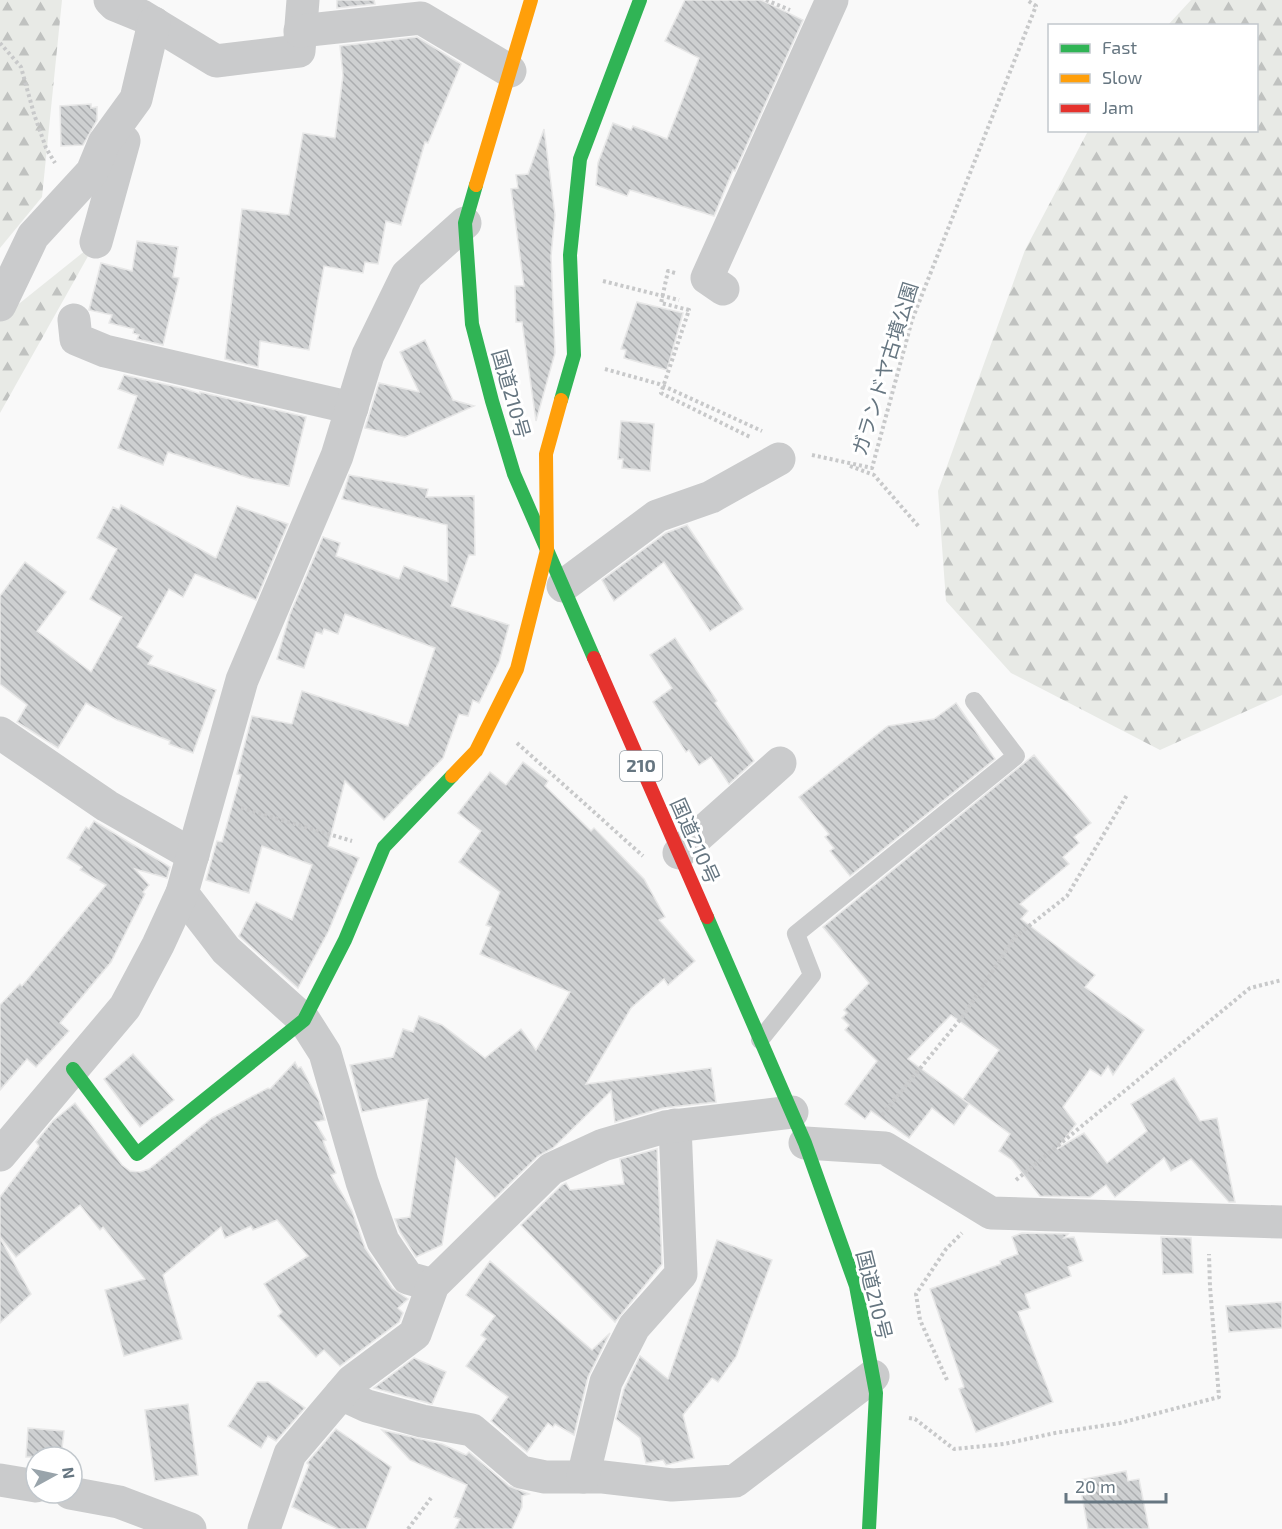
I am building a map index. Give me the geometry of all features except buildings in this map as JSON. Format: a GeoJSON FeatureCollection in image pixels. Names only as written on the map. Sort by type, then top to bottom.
{"type":"FeatureCollection","features":[{"type":"Feature","properties":{"kind":"main road","name":"国道210号"},"geometry":{"type":"LineString","coordinates":[[531,0],[465,223],[472,324],[514,474],[792,1112],[856,1286],[876,1393],[869,1529]]}},
{"type":"Feature","properties":{"kind":"main road"},"geometry":{"type":"LineString","coordinates":[[73,1069],[137,1154],[304,1020],[345,940],[382,850],[476,751],[517,669],[547,550],[546,454],[574,355],[570,255],[580,159],[640,0]]}},
{"type":"Feature","properties":{"kind":"street"},"geometry":{"type":"LineString","coordinates":[[110,0],[115,5],[142,16],[216,61],[299,51],[301,15],[421,18],[510,71]]}},
{"type":"Feature","properties":{"kind":"street"},"geometry":{"type":"LineString","coordinates":[[723,289],[707,278],[832,0]]}},
{"type":"Feature","properties":{"kind":"street"},"geometry":{"type":"LineString","coordinates":[[96,242],[136,99],[154,23]]}},
{"type":"Feature","properties":{"kind":"street"},"geometry":{"type":"LineString","coordinates":[[0,305],[33,236],[92,172],[104,143],[136,99]]}},
{"type":"Feature","properties":{"kind":"street"},"geometry":{"type":"LineString","coordinates":[[0,1155],[126,1007],[158,945],[182,893],[242,681],[337,456],[369,355],[407,275],[465,223]]}},
{"type":"Feature","properties":{"kind":"street"},"geometry":{"type":"LineString","coordinates":[[74,320],[75,339],[105,351],[352,408]]}},
{"type":"Feature","properties":{"kind":"street"},"geometry":{"type":"LineString","coordinates":[[563,586],[657,516],[711,497],[782,447]]}},
{"type":"Feature","properties":{"kind":"street"},"geometry":{"type":"LineString","coordinates":[[0,733],[107,806],[193,855]]}},
{"type":"Feature","properties":{"kind":"street"},"geometry":{"type":"LineString","coordinates":[[679,853],[780,763]]}},
{"type":"Feature","properties":{"kind":"street"},"geometry":{"type":"LineString","coordinates":[[182,893],[226,950],[304,1020],[325,1053],[362,1182],[383,1241],[408,1278],[433,1285]]}},
{"type":"Feature","properties":{"kind":"street"},"geometry":{"type":"LineString","coordinates":[[264,1529],[290,1454],[352,1381],[416,1334],[433,1285],[551,1169],[603,1145],[675,1125],[792,1112]]}},
{"type":"Feature","properties":{"kind":"street"},"geometry":{"type":"LineString","coordinates":[[583,1477],[606,1382],[634,1326],[681,1274],[675,1125]]}},
{"type":"Feature","properties":{"kind":"street"},"geometry":{"type":"LineString","coordinates":[[805,1143],[885,1148],[991,1213],[1282,1222]]}},
{"type":"Feature","properties":{"kind":"street"},"geometry":{"type":"LineString","coordinates":[[341,1394],[378,1409],[422,1422],[472,1431],[521,1472],[545,1476],[603,1477],[672,1485],[735,1481],[873,1376]]}},
{"type":"Feature","properties":{"kind":"street"},"geometry":{"type":"LineString","coordinates":[[0,1479],[24,1484]]}},
{"type":"Feature","properties":{"kind":"street"},"geometry":{"type":"LineString","coordinates":[[84,1496],[119,1502],[190,1529]]}},
{"type":"Feature","properties":{"kind":"lane"},"geometry":{"type":"LineString","coordinates":[[760,1040],[812,975],[796,934],[1016,756],[974,701]]}},
{"type":"Feature","properties":{"kind":"path"},"geometry":{"type":"LineString","coordinates":[[766,0],[798,13]]}},
{"type":"Feature","properties":{"kind":"path","name":"ガランドヤ古墳公園"},"geometry":{"type":"LineString","coordinates":[[662,296],[661,303],[689,310],[661,393],[782,447],[872,468],[912,320],[1036,6],[1027,0]]}},
{"type":"Feature","properties":{"kind":"path"},"geometry":{"type":"LineString","coordinates":[[0,43],[21,67],[46,148],[73,195]]}},
{"type":"Feature","properties":{"kind":"path"},"geometry":{"type":"LineString","coordinates":[[662,296],[668,271],[678,274]]}},
{"type":"Feature","properties":{"kind":"path"},"geometry":{"type":"LineString","coordinates":[[570,272],[679,300]]}},
{"type":"Feature","properties":{"kind":"path"},"geometry":{"type":"LineString","coordinates":[[572,360],[659,384],[782,447]]}},
{"type":"Feature","properties":{"kind":"path"},"geometry":{"type":"LineString","coordinates":[[835,460],[874,475],[920,528]]}},
{"type":"Feature","properties":{"kind":"path"},"geometry":{"type":"LineString","coordinates":[[492,720],[648,860]]}},
{"type":"Feature","properties":{"kind":"path"},"geometry":{"type":"LineString","coordinates":[[856,1146],[963,1016],[1015,937],[1067,896],[1127,795]]}},
{"type":"Feature","properties":{"kind":"path"},"geometry":{"type":"LineString","coordinates":[[209,799],[382,850]]}},
{"type":"Feature","properties":{"kind":"path"},"geometry":{"type":"LineString","coordinates":[[947,1380],[920,1320],[916,1294],[946,1249],[1006,1188],[1250,988],[1282,980]]}},
{"type":"Feature","properties":{"kind":"path"},"geometry":{"type":"LineString","coordinates":[[875,1415],[915,1419],[954,1449],[1004,1444],[1120,1423],[1219,1397],[1210,1287],[1208,1220]]}},
{"type":"Feature","properties":{"kind":"path"},"geometry":{"type":"LineString","coordinates":[[408,1529],[431,1498]]}},
{"type":"Feature","properties":{"kind":"green space"},"geometry":{"type":"Polygon","coordinates":[[[0,0],[62,0],[42,197],[0,248],[0,0]]]}},
{"type":"Feature","properties":{"kind":"green space"},"geometry":{"type":"Polygon","coordinates":[[[1191,0],[1282,0],[1282,695],[1160,750],[1011,673],[946,601],[938,491],[1025,250],[1087,132],[1258,132],[1258,24],[1169,24],[1191,0]]]}},
{"type":"Feature","properties":{"kind":"green space"},"geometry":{"type":"Polygon","coordinates":[[[96,242],[0,413],[0,319],[96,242]]]}},
{"type":"Feature","properties":{"kind":"traffic: fast"},"geometry":{"type":"LineString","coordinates":[[561,400],[574,355],[570,255],[580,159],[640,0]]}},
{"type":"Feature","properties":{"kind":"traffic: fast"},"geometry":{"type":"LineString","coordinates":[[476,185],[465,223],[472,324],[514,474],[594,658]]}},
{"type":"Feature","properties":{"kind":"traffic: fast"},"geometry":{"type":"LineString","coordinates":[[73,1069],[137,1154],[304,1020],[345,940],[384,847],[452,776]]}},
{"type":"Feature","properties":{"kind":"traffic: fast"},"geometry":{"type":"LineString","coordinates":[[707,917],[805,1143],[856,1286],[876,1393],[869,1529]]}},
{"type":"Feature","properties":{"kind":"traffic: slow"},"geometry":{"type":"LineString","coordinates":[[476,185],[531,0]]}},
{"type":"Feature","properties":{"kind":"traffic: slow"},"geometry":{"type":"LineString","coordinates":[[452,776],[476,751],[517,669],[547,550],[546,454],[561,400]]}},
{"type":"Feature","properties":{"kind":"traffic: jam"},"geometry":{"type":"LineString","coordinates":[[594,658],[707,917]]}}]}
